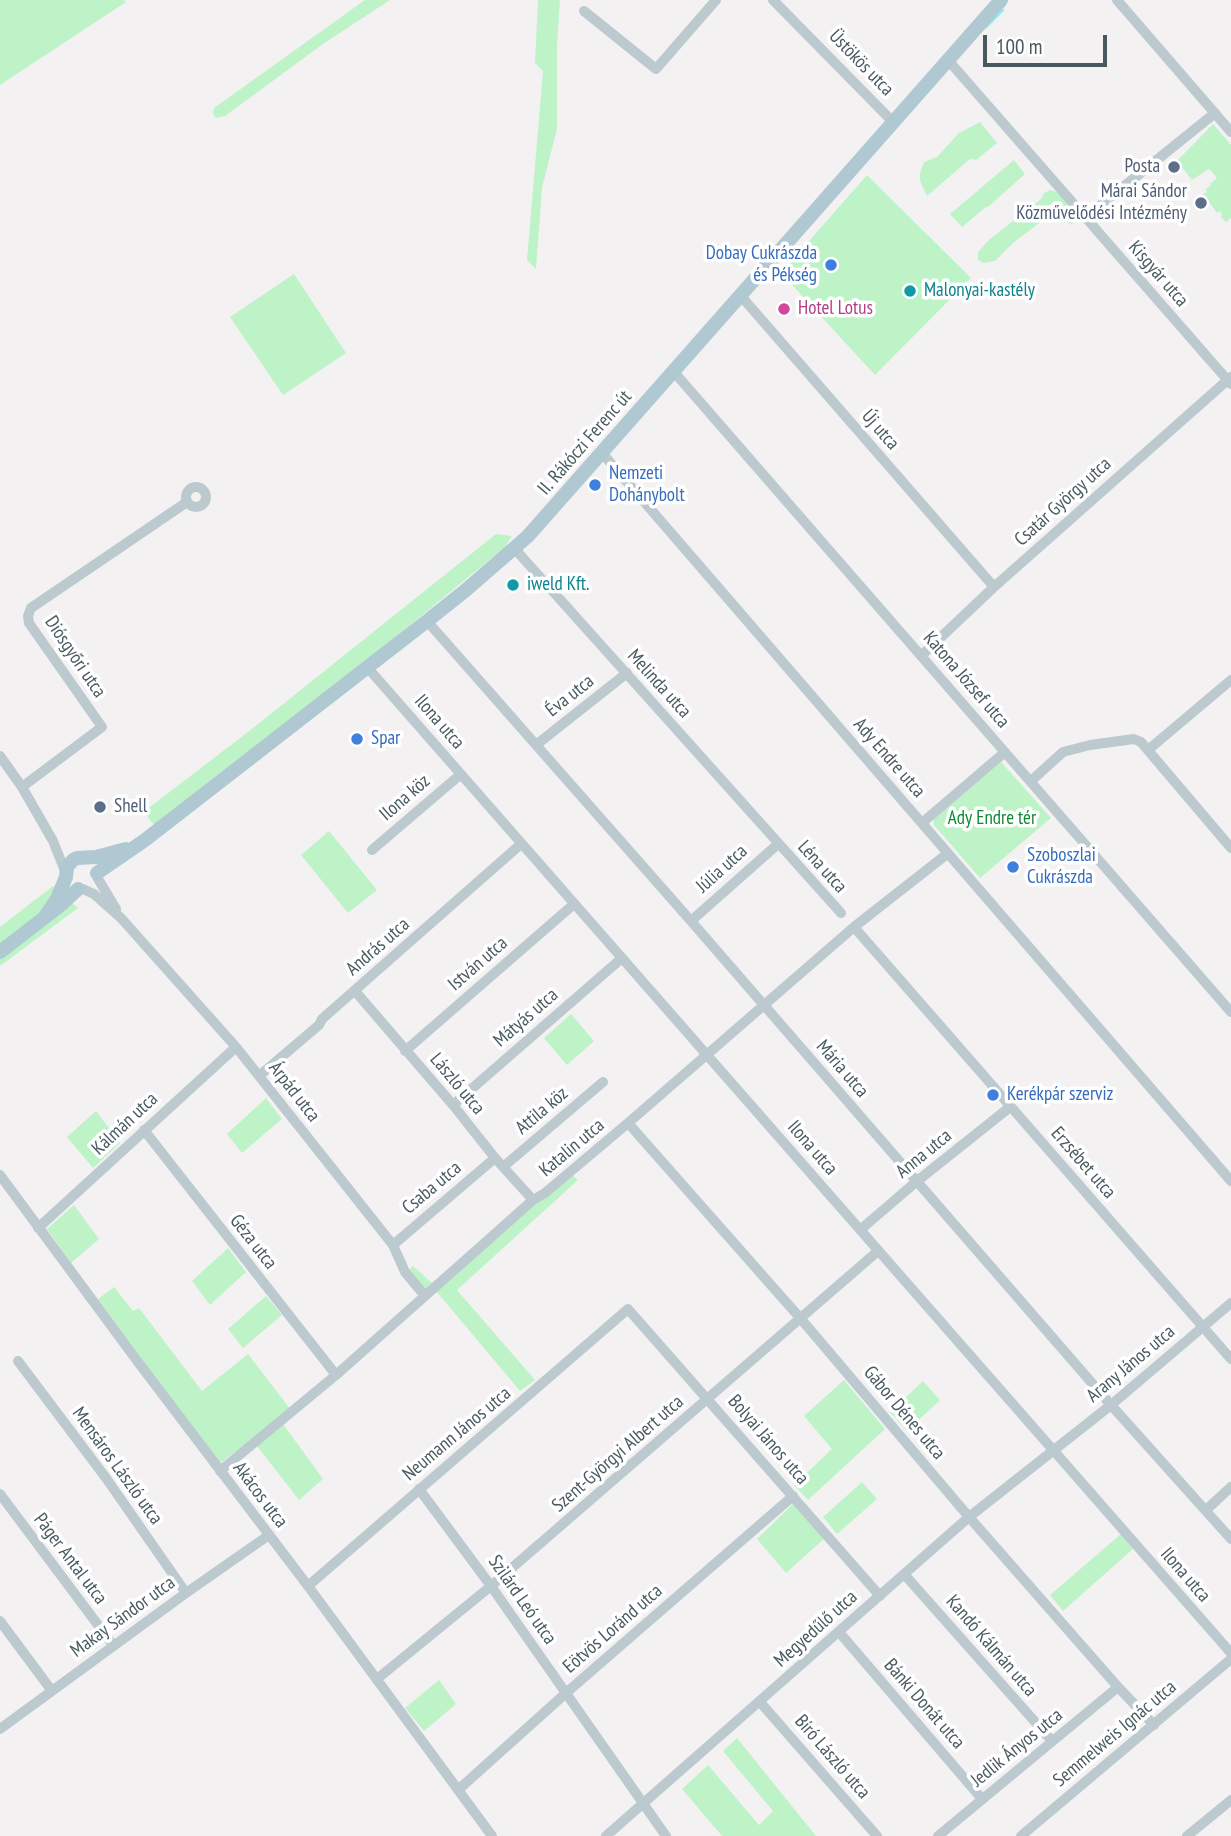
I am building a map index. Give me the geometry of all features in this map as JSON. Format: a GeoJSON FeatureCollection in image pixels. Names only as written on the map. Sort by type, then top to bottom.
{"type":"FeatureCollection","features":[{"type":"Feature","properties":{"kind":"main road","name":"II. Rákóczi Ferenc út"},"geometry":{"type":"LineString","coordinates":[[0,952],[80,889],[89,887],[97,875],[427,621],[541,523],[1000,0]]}},
{"type":"Feature","properties":{"kind":"main road","name":"II. Rákóczi Ferenc út"},"geometry":{"type":"LineString","coordinates":[[44,918],[57,898],[69,863],[136,846]]}},
{"type":"Feature","properties":{"kind":"main road"},"geometry":{"type":"LineString","coordinates":[[82,858],[92,862],[97,875]]}},
{"type":"Feature","properties":{"kind":"main road"},"geometry":{"type":"LineString","coordinates":[[66,874],[73,886],[80,889]]}},
{"type":"Feature","properties":{"kind":"street"},"geometry":{"type":"LineString","coordinates":[[584,10],[656,69],[716,0]]}},
{"type":"Feature","properties":{"kind":"street","name":"Üstökös utca"},"geometry":{"type":"LineString","coordinates":[[773,0],[893,122]]}},
{"type":"Feature","properties":{"kind":"street"},"geometry":{"type":"LineString","coordinates":[[1117,0],[1231,132]]}},
{"type":"Feature","properties":{"kind":"street","name":"Kisgyár utca"},"geometry":{"type":"LineString","coordinates":[[948,60],[1230,380]]}},
{"type":"Feature","properties":{"kind":"street"},"geometry":{"type":"LineString","coordinates":[[1086,217],[1215,113]]}},
{"type":"Feature","properties":{"kind":"street","name":"Új utca"},"geometry":{"type":"LineString","coordinates":[[741,296],[994,587]]}},
{"type":"Feature","properties":{"kind":"street","name":"Katona József utca"},"geometry":{"type":"LineString","coordinates":[[674,372],[1231,1012]]}},
{"type":"Feature","properties":{"kind":"street","name":"Csatár György utca"},"geometry":{"type":"LineString","coordinates":[[921,656],[994,587],[1230,380]]}},
{"type":"Feature","properties":{"kind":"street","name":"Ady Endre utca"},"geometry":{"type":"LineString","coordinates":[[602,453],[1231,1181]]}},
{"type":"Feature","properties":{"kind":"street","name":"Diósgyőri utca"},"geometry":{"type":"LineString","coordinates":[[22,787],[102,727],[29,623],[31,608],[187,502]]}},
{"type":"Feature","properties":{"kind":"street","name":"Melinda utca"},"geometry":{"type":"LineString","coordinates":[[514,548],[778,844]]}},
{"type":"Feature","properties":{"kind":"street","name":"Mária utca"},"geometry":{"type":"LineString","coordinates":[[427,621],[1231,1539]]}},
{"type":"Feature","properties":{"kind":"street","name":"Ilona utca"},"geometry":{"type":"LineString","coordinates":[[367,667],[1231,1653]]}},
{"type":"Feature","properties":{"kind":"street","name":"Éva utca"},"geometry":{"type":"LineString","coordinates":[[536,745],[627,673]]}},
{"type":"Feature","properties":{"kind":"street"},"geometry":{"type":"LineString","coordinates":[[1148,750],[1231,680]]}},
{"type":"Feature","properties":{"kind":"street"},"geometry":{"type":"LineString","coordinates":[[1031,781],[1068,750],[1129,739],[1141,742],[1231,848]]}},
{"type":"Feature","properties":{"kind":"street"},"geometry":{"type":"LineString","coordinates":[[922,823],[1005,752]]}},
{"type":"Feature","properties":{"kind":"street"},"geometry":{"type":"LineString","coordinates":[[0,757],[22,787],[53,841],[66,874]]}},
{"type":"Feature","properties":{"kind":"street","name":"Ilona köz"},"geometry":{"type":"LineString","coordinates":[[372,850],[461,774]]}},
{"type":"Feature","properties":{"kind":"street"},"geometry":{"type":"LineString","coordinates":[[53,841],[69,854],[82,858]]}},
{"type":"Feature","properties":{"kind":"street","name":"András utca"},"geometry":{"type":"LineString","coordinates":[[260,1076],[318,1026],[321,1019],[522,844]]}},
{"type":"Feature","properties":{"kind":"street","name":"Léna utca"},"geometry":{"type":"LineString","coordinates":[[778,844],[841,914]]}},
{"type":"Feature","properties":{"kind":"street","name":"Júlia utca"},"geometry":{"type":"LineString","coordinates":[[691,921],[778,844]]}},
{"type":"Feature","properties":{"kind":"street","name":"Katalin utca"},"geometry":{"type":"LineString","coordinates":[[220,1471],[336,1375],[533,1200],[545,1193],[628,1123],[854,927],[947,854]]}},
{"type":"Feature","properties":{"kind":"street","name":"Árpád utca"},"geometry":{"type":"LineString","coordinates":[[97,875],[121,918]]}},
{"type":"Feature","properties":{"kind":"street","name":"Árpád utca"},"geometry":{"type":"LineString","coordinates":[[80,889],[94,894],[121,918],[236,1047],[393,1245],[405,1272],[425,1296]]}},
{"type":"Feature","properties":{"kind":"street","name":"István utca"},"geometry":{"type":"LineString","coordinates":[[405,1051],[575,904]]}},
{"type":"Feature","properties":{"kind":"street","name":"Erzsébet utca"},"geometry":{"type":"LineString","coordinates":[[854,927],[1231,1359]]}},
{"type":"Feature","properties":{"kind":"street","name":"Mátyás utca"},"geometry":{"type":"LineString","coordinates":[[453,1105],[622,958]]}},
{"type":"Feature","properties":{"kind":"street","name":"László utca"},"geometry":{"type":"LineString","coordinates":[[355,991],[533,1200]]}},
{"type":"Feature","properties":{"kind":"street","name":"Kálmán utca"},"geometry":{"type":"LineString","coordinates":[[38,1228],[236,1047]]}},
{"type":"Feature","properties":{"kind":"street","name":"Attila köz"},"geometry":{"type":"LineString","coordinates":[[503,1167],[603,1083]]}},
{"type":"Feature","properties":{"kind":"street","name":"Anna utca"},"geometry":{"type":"LineString","coordinates":[[860,1230],[1010,1107]]}},
{"type":"Feature","properties":{"kind":"street","name":"Gábor Dénes utca"},"geometry":{"type":"LineString","coordinates":[[628,1123],[1154,1726]]}},
{"type":"Feature","properties":{"kind":"street","name":"Géza utca"},"geometry":{"type":"LineString","coordinates":[[144,1130],[336,1375]]}},
{"type":"Feature","properties":{"kind":"street","name":"Csaba utca"},"geometry":{"type":"LineString","coordinates":[[393,1245],[495,1158]]}},
{"type":"Feature","properties":{"kind":"street","name":"Akácos utca"},"geometry":{"type":"LineString","coordinates":[[0,1175],[492,1836]]}},
{"type":"Feature","properties":{"kind":"street","name":"Szent-Györgyi Albert utca"},"geometry":{"type":"LineString","coordinates":[[377,1679],[491,1586],[878,1251]]}},
{"type":"Feature","properties":{"kind":"street","name":"Arany János utca"},"geometry":{"type":"LineString","coordinates":[[1053,1452],[1231,1303]]}},
{"type":"Feature","properties":{"kind":"street","name":"Bolyai János utca"},"geometry":{"type":"LineString","coordinates":[[628,1309],[880,1596]]}},
{"type":"Feature","properties":{"kind":"street","name":"Neumann János utca"},"geometry":{"type":"LineString","coordinates":[[308,1586],[628,1309]]}},
{"type":"Feature","properties":{"kind":"street","name":"Mensáros László utca"},"geometry":{"type":"LineString","coordinates":[[18,1361],[106,1478],[186,1593]]}},
{"type":"Feature","properties":{"kind":"street","name":"Megyedűlő utca"},"geometry":{"type":"LineString","coordinates":[[606,1836],[969,1517],[1053,1452]]}},
{"type":"Feature","properties":{"kind":"street"},"geometry":{"type":"LineString","coordinates":[[1206,1510],[1231,1487]]}},
{"type":"Feature","properties":{"kind":"street","name":"Szilárd Leó utca"},"geometry":{"type":"LineString","coordinates":[[419,1489],[491,1586],[666,1836]]}},
{"type":"Feature","properties":{"kind":"street","name":"Páger Antal utca"},"geometry":{"type":"LineString","coordinates":[[0,1494],[113,1646]]}},
{"type":"Feature","properties":{"kind":"street","name":"Eötvös Loránd utca"},"geometry":{"type":"LineString","coordinates":[[458,1790],[793,1496]]}},
{"type":"Feature","properties":{"kind":"street","name":"Makay Sándor utca"},"geometry":{"type":"LineString","coordinates":[[0,1729],[269,1535]]}},
{"type":"Feature","properties":{"kind":"street","name":"Kandó Kálmán utca"},"geometry":{"type":"LineString","coordinates":[[904,1574],[1052,1741]]}},
{"type":"Feature","properties":{"kind":"street"},"geometry":{"type":"LineString","coordinates":[[0,1621],[52,1691]]}},
{"type":"Feature","properties":{"kind":"street","name":"Bánki Donát utca"},"geometry":{"type":"LineString","coordinates":[[839,1632],[982,1799]]}},
{"type":"Feature","properties":{"kind":"street","name":"Semmelweis Ignác utca"},"geometry":{"type":"LineString","coordinates":[[1021,1836],[1231,1659]]}},
{"type":"Feature","properties":{"kind":"street","name":"Jedlik Ányos utca"},"geometry":{"type":"LineString","coordinates":[[938,1836],[1118,1687]]}},
{"type":"Feature","properties":{"kind":"street","name":"Bíró László utca"},"geometry":{"type":"LineString","coordinates":[[760,1702],[877,1836]]}},
{"type":"Feature","properties":{"kind":"street"},"geometry":{"type":"LineString","coordinates":[[1187,1836],[1231,1800]]}},
{"type":"Feature","properties":{"kind":"green space"},"geometry":{"type":"Polygon","coordinates":[[[0,0],[124,0],[126,2],[0,85],[0,0]]]}},
{"type":"Feature","properties":{"kind":"green space"},"geometry":{"type":"Polygon","coordinates":[[[365,0],[390,0],[323,44],[225,116],[216,118],[213,114],[214,108],[365,0]]]}},
{"type":"Feature","properties":{"kind":"green space"},"geometry":{"type":"Polygon","coordinates":[[[538,0],[560,0],[557,129],[542,188],[536,269],[527,260],[543,71],[535,63],[538,0]]]}},
{"type":"Feature","properties":{"kind":"green space"},"geometry":{"type":"Polygon","coordinates":[[[980,122],[997,143],[976,160],[970,159],[927,196],[920,181],[924,162],[937,157],[959,133],[980,122]]]}},
{"type":"Feature","properties":{"kind":"green space"},"geometry":{"type":"Polygon","coordinates":[[[1213,124],[1231,145],[1231,218],[1226,222],[1220,211],[1217,213],[1203,194],[1217,178],[1213,173],[1209,169],[1192,180],[1177,161],[1213,124]]]}},
{"type":"Feature","properties":{"kind":"green space"},"geometry":{"type":"Polygon","coordinates":[[[1014,160],[1025,174],[962,227],[950,214],[1014,160]]]}},
{"type":"Feature","properties":{"kind":"green space"},"geometry":{"type":"Polygon","coordinates":[[[867,175],[971,278],[875,375],[781,273],[867,175]]]}},
{"type":"Feature","properties":{"kind":"green space"},"geometry":{"type":"Polygon","coordinates":[[[1050,190],[1057,192],[1067,202],[1077,219],[1071,225],[1050,204],[1048,207],[1052,210],[1051,214],[1013,243],[995,261],[984,263],[978,260],[978,252],[990,239],[1050,190]]]}},
{"type":"Feature","properties":{"kind":"green space"},"geometry":{"type":"Polygon","coordinates":[[[294,274],[346,353],[283,395],[230,317],[294,274]]]}},
{"type":"Feature","properties":{"kind":"green space"},"geometry":{"type":"Polygon","coordinates":[[[496,534],[512,536],[505,547],[366,661],[155,826],[146,815],[146,810],[496,534]]]}},
{"type":"Feature","properties":{"kind":"green space","name":"Ady Endre tér"},"geometry":{"type":"Polygon","coordinates":[[[1001,762],[1051,818],[980,878],[934,825],[934,819],[1001,762]]]}},
{"type":"Feature","properties":{"kind":"green space"},"geometry":{"type":"Polygon","coordinates":[[[329,831],[377,890],[348,913],[301,855],[329,831]]]}},
{"type":"Feature","properties":{"kind":"green space"},"geometry":{"type":"Polygon","coordinates":[[[53,886],[78,908],[0,966],[0,927],[53,886]]]}},
{"type":"Feature","properties":{"kind":"green space"},"geometry":{"type":"Polygon","coordinates":[[[571,1014],[594,1041],[567,1065],[544,1038],[571,1014]]]}},
{"type":"Feature","properties":{"kind":"green space"},"geometry":{"type":"Polygon","coordinates":[[[266,1098],[282,1119],[242,1153],[227,1134],[266,1098]]]}},
{"type":"Feature","properties":{"kind":"green space"},"geometry":{"type":"Polygon","coordinates":[[[96,1111],[120,1143],[93,1168],[67,1137],[96,1111]]]}},
{"type":"Feature","properties":{"kind":"green space"},"geometry":{"type":"Polygon","coordinates":[[[572,1175],[578,1180],[457,1290],[535,1380],[520,1391],[436,1291],[423,1290],[409,1270],[413,1266],[432,1283],[527,1202],[572,1175]]]}},
{"type":"Feature","properties":{"kind":"green space"},"geometry":{"type":"Polygon","coordinates":[[[74,1205],[99,1239],[71,1263],[47,1229],[74,1205]]]}},
{"type":"Feature","properties":{"kind":"green space"},"geometry":{"type":"Polygon","coordinates":[[[228,1248],[246,1272],[210,1305],[192,1281],[228,1248]]]}},
{"type":"Feature","properties":{"kind":"green space"},"geometry":{"type":"Polygon","coordinates":[[[114,1287],[133,1311],[139,1308],[202,1391],[248,1354],[291,1410],[219,1464],[98,1299],[114,1287]]]}},
{"type":"Feature","properties":{"kind":"green space"},"geometry":{"type":"Polygon","coordinates":[[[266,1296],[282,1315],[243,1348],[228,1329],[266,1296]]]}},
{"type":"Feature","properties":{"kind":"green space"},"geometry":{"type":"Polygon","coordinates":[[[844,1380],[885,1429],[808,1500],[794,1485],[832,1449],[804,1416],[844,1380]]]}},
{"type":"Feature","properties":{"kind":"green space"},"geometry":{"type":"Polygon","coordinates":[[[923,1381],[940,1400],[907,1431],[890,1412],[923,1381]]]}},
{"type":"Feature","properties":{"kind":"green space"},"geometry":{"type":"Polygon","coordinates":[[[283,1424],[323,1479],[299,1500],[257,1446],[283,1424]]]}},
{"type":"Feature","properties":{"kind":"green space"},"geometry":{"type":"Polygon","coordinates":[[[862,1482],[877,1499],[837,1534],[823,1517],[862,1482]]]}},
{"type":"Feature","properties":{"kind":"green space"},"geometry":{"type":"Polygon","coordinates":[[[794,1503],[825,1538],[786,1573],[757,1539],[794,1503]]]}},
{"type":"Feature","properties":{"kind":"green space"},"geometry":{"type":"Polygon","coordinates":[[[1121,1534],[1133,1549],[1063,1611],[1050,1595],[1121,1534]]]}},
{"type":"Feature","properties":{"kind":"green space"},"geometry":{"type":"Polygon","coordinates":[[[439,1680],[456,1704],[424,1731],[405,1708],[439,1680]]]}},
{"type":"Feature","properties":{"kind":"green space"},"geometry":{"type":"Polygon","coordinates":[[[737,1738],[816,1836],[722,1836],[682,1789],[708,1765],[759,1825],[773,1811],[723,1751],[737,1738]]]}},
{"type":"Feature","properties":{"kind":"waterway"},"geometry":{"type":"LineString","coordinates":[[986,27],[1003,10]]}},
{"type":"Feature","properties":{"kind":"place","name":"Posta"},"geometry":{"type":"Point","coordinates":[1174,167]}},
{"type":"Feature","properties":{"kind":"place","name":"Márai Sándor Közművelődési Intézmény"},"geometry":{"type":"Point","coordinates":[1201,203]}},
{"type":"Feature","properties":{"kind":"place","name":"Dobay Cukrászda és Pékség"},"geometry":{"type":"Point","coordinates":[831,265]}},
{"type":"Feature","properties":{"kind":"place","name":"Malonyai-kastély"},"geometry":{"type":"Point","coordinates":[910,291]}},
{"type":"Feature","properties":{"kind":"place","name":"Hotel Lotus"},"geometry":{"type":"Point","coordinates":[784,309]}},
{"type":"Feature","properties":{"kind":"place","name":"Nemzeti Dohánybolt"},"geometry":{"type":"Point","coordinates":[595,485]}},
{"type":"Feature","properties":{"kind":"place","name":"iweld Kft."},"geometry":{"type":"Point","coordinates":[513,585]}},
{"type":"Feature","properties":{"kind":"place","name":"Spar"},"geometry":{"type":"Point","coordinates":[357,739]}},
{"type":"Feature","properties":{"kind":"place","name":"Shell"},"geometry":{"type":"Point","coordinates":[100,807]}},
{"type":"Feature","properties":{"kind":"place","name":"Szoboszlai Cukrászda"},"geometry":{"type":"Point","coordinates":[1013,867]}},
{"type":"Feature","properties":{"kind":"place","name":"Kerékpár szerviz"},"geometry":{"type":"Point","coordinates":[993,1095]}}]}
